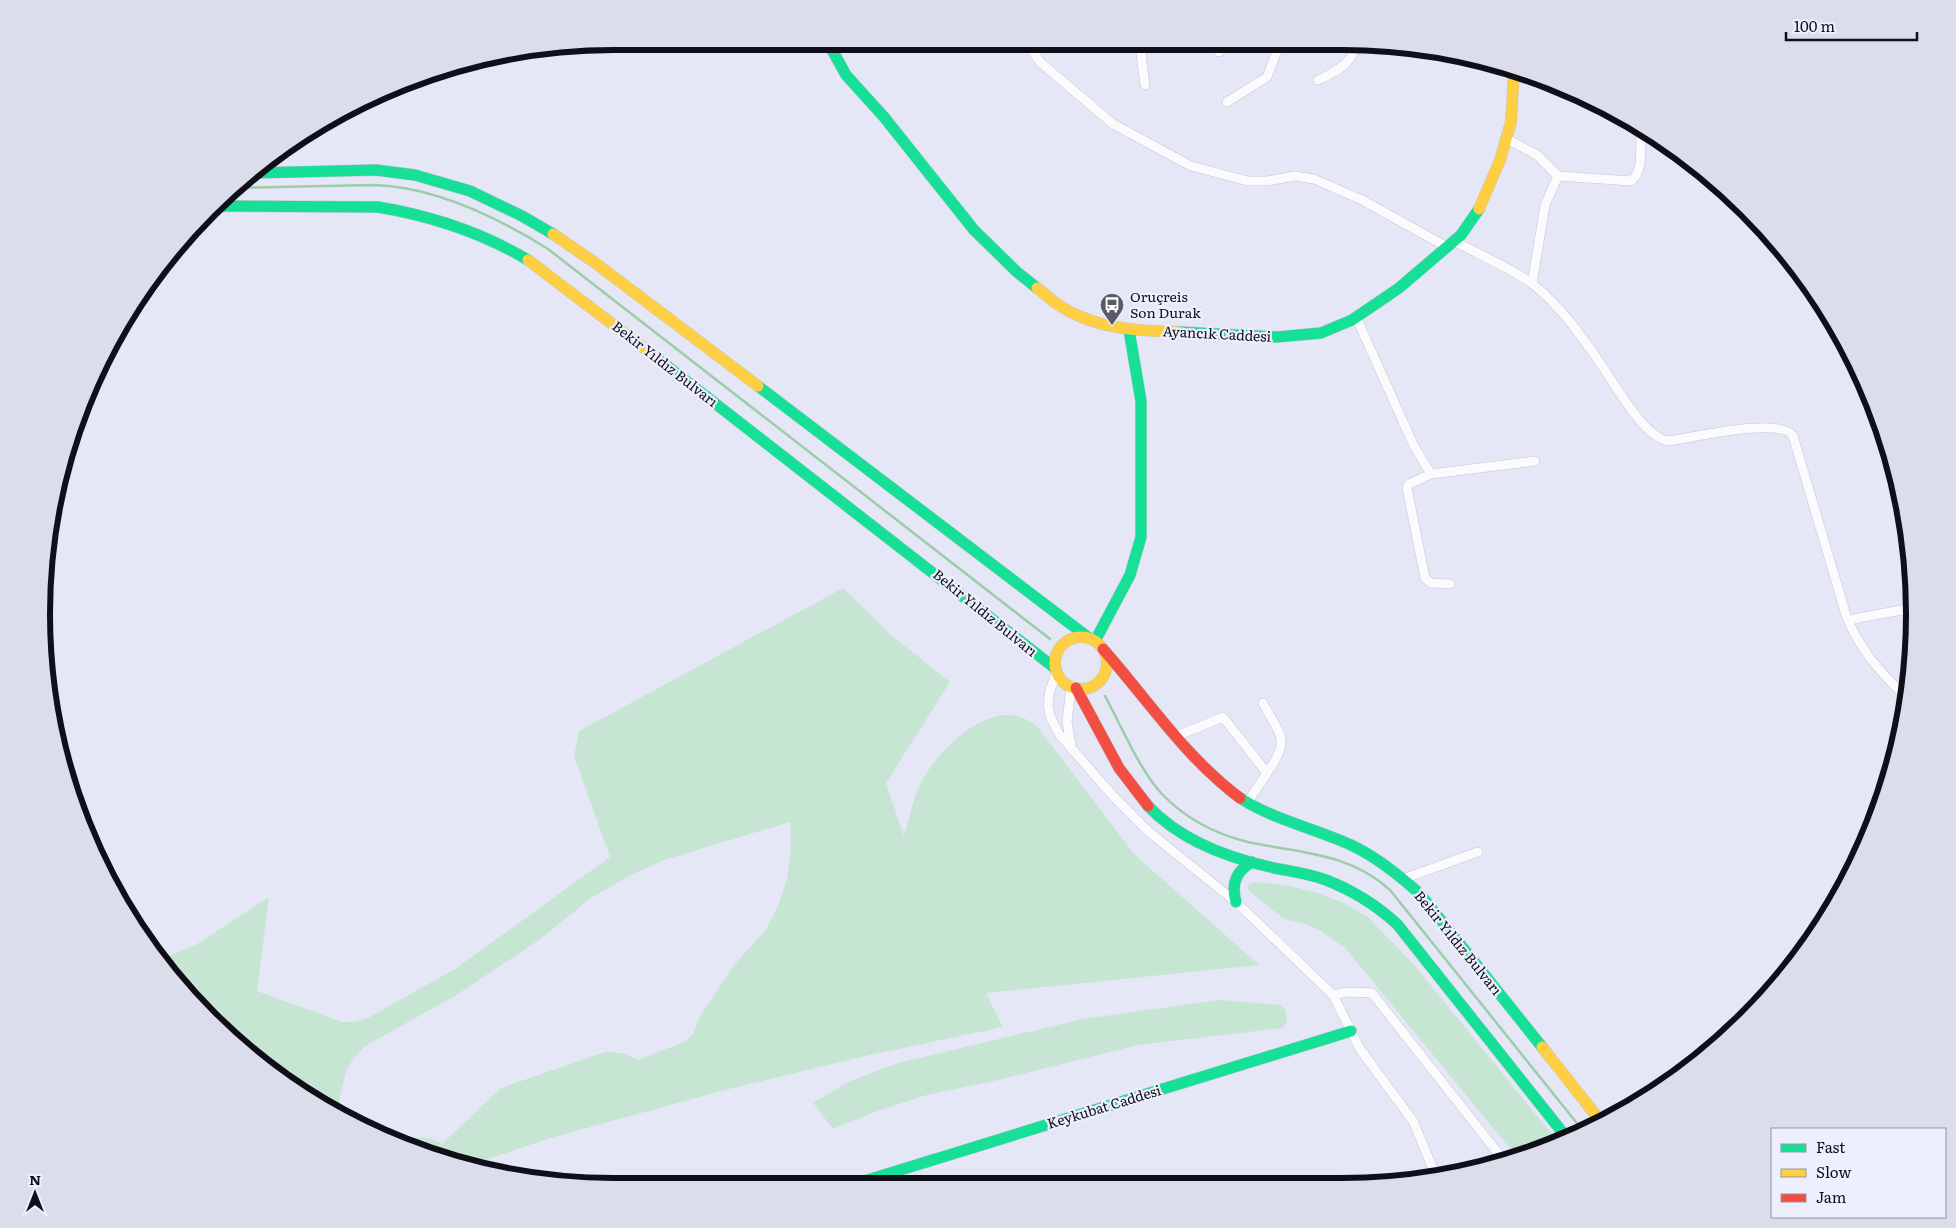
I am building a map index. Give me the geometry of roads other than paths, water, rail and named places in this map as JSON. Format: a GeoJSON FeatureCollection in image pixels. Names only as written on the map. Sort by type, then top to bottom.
{"type":"FeatureCollection","features":[{"type":"Feature","properties":{"kind":"main road","name":"Ayancık Caddesi"},"geometry":{"type":"LineString","coordinates":[[832,50],[846,75],[884,117],[974,230],[1017,272],[1063,308],[1095,321],[1130,330],[1284,337],[1321,333],[1356,317],[1399,288],[1468,226],[1481,206],[1506,139],[1511,122],[1514,77]]}},
{"type":"Feature","properties":{"kind":"main road","name":"Bekir Yıldız Bulvarı"},"geometry":{"type":"LineString","coordinates":[[264,173],[386,170],[414,175],[507,207],[549,230],[594,262],[1096,643],[1214,778],[1247,803],[1284,822],[1357,847],[1403,879],[1430,905],[1597,1117]]}},
{"type":"Feature","properties":{"kind":"main road","name":"Bekir Yıldız Bulvarı"},"geometry":{"type":"LineString","coordinates":[[225,206],[378,207],[394,209],[452,224],[522,256],[549,274],[1057,670]]}},
{"type":"Feature","properties":{"kind":"main road"},"geometry":{"type":"LineString","coordinates":[[1096,643],[1130,575],[1141,537],[1141,401],[1130,330]]}},
{"type":"Feature","properties":{"kind":"main road"},"geometry":{"type":"LineString","coordinates":[[1074,687],[1090,687],[1104,676],[1107,660],[1096,643],[1072,639],[1063,645],[1057,655],[1057,670],[1064,681],[1074,687],[1122,773],[1151,809],[1175,829],[1201,845],[1252,862],[1327,880],[1355,893],[1387,915],[1397,924],[1563,1133]]}},
{"type":"Feature","properties":{"kind":"main road"},"geometry":{"type":"LineString","coordinates":[[1236,902],[1235,880],[1240,871],[1252,862]]}},
{"type":"Feature","properties":{"kind":"main road","name":"Keykubat Caddesi"},"geometry":{"type":"LineString","coordinates":[[874,1178],[1351,1031]]}},
{"type":"Feature","properties":{"kind":"street"},"geometry":{"type":"LineString","coordinates":[[1032,50],[1040,62],[1113,124],[1192,166],[1248,181],[1267,181],[1295,176],[1314,179],[1532,284],[1582,337],[1632,409],[1658,438],[1669,441],[1747,428],[1784,428],[1792,433],[1848,620],[1869,659],[1900,691]]}},
{"type":"Feature","properties":{"kind":"street"},"geometry":{"type":"LineString","coordinates":[[1141,50],[1145,85]]}},
{"type":"Feature","properties":{"kind":"street"},"geometry":{"type":"LineString","coordinates":[[1228,102],[1264,80],[1278,50]]}},
{"type":"Feature","properties":{"kind":"street"},"geometry":{"type":"LineString","coordinates":[[1318,80],[1345,64],[1351,58],[1354,50]]}},
{"type":"Feature","properties":{"kind":"street"},"geometry":{"type":"LineString","coordinates":[[1506,139],[1537,155],[1558,176],[1631,180],[1639,170],[1641,136]]}},
{"type":"Feature","properties":{"kind":"street"},"geometry":{"type":"LineString","coordinates":[[1532,284],[1545,205],[1558,176]]}},
{"type":"Feature","properties":{"kind":"street"},"geometry":{"type":"LineString","coordinates":[[1356,317],[1414,446],[1431,474]]}},
{"type":"Feature","properties":{"kind":"street"},"geometry":{"type":"LineString","coordinates":[[1450,584],[1431,582],[1425,578],[1407,488],[1411,481],[1431,474],[1535,461]]}},
{"type":"Feature","properties":{"kind":"street"},"geometry":{"type":"LineString","coordinates":[[1848,620],[1906,609]]}},
{"type":"Feature","properties":{"kind":"street"},"geometry":{"type":"LineString","coordinates":[[1057,670],[1048,697],[1049,712],[1059,734],[1113,796],[1148,832],[1236,902],[1333,995],[1369,1062],[1413,1121],[1434,1170]]}},
{"type":"Feature","properties":{"kind":"street"},"geometry":{"type":"LineString","coordinates":[[1074,687],[1067,727],[1074,750]]}},
{"type":"Feature","properties":{"kind":"street"},"geometry":{"type":"LineString","coordinates":[[1247,803],[1280,754],[1282,745],[1279,734],[1263,703]]}},
{"type":"Feature","properties":{"kind":"street"},"geometry":{"type":"LineString","coordinates":[[1177,736],[1223,717],[1267,773]]}},
{"type":"Feature","properties":{"kind":"street"},"geometry":{"type":"LineString","coordinates":[[1403,879],[1478,852]]}},
{"type":"Feature","properties":{"kind":"street"},"geometry":{"type":"LineString","coordinates":[[1333,995],[1347,992],[1372,993],[1500,1155]]}},
{"type":"Feature","properties":{"kind":"waterway"},"geometry":{"type":"LineString","coordinates":[[245,188],[374,185],[420,191],[487,215],[528,237],[548,249],[1050,639]]}},
{"type":"Feature","properties":{"kind":"waterway"},"geometry":{"type":"LineString","coordinates":[[1105,696],[1146,773],[1162,794],[1191,818],[1212,830],[1236,839],[1340,861],[1374,877],[1390,890],[1579,1126]]}},
{"type":"Feature","properties":{"kind":"place","name":"Oruçreis Son Durak"},"geometry":{"type":"Point","coordinates":[1112,326]}}]}
